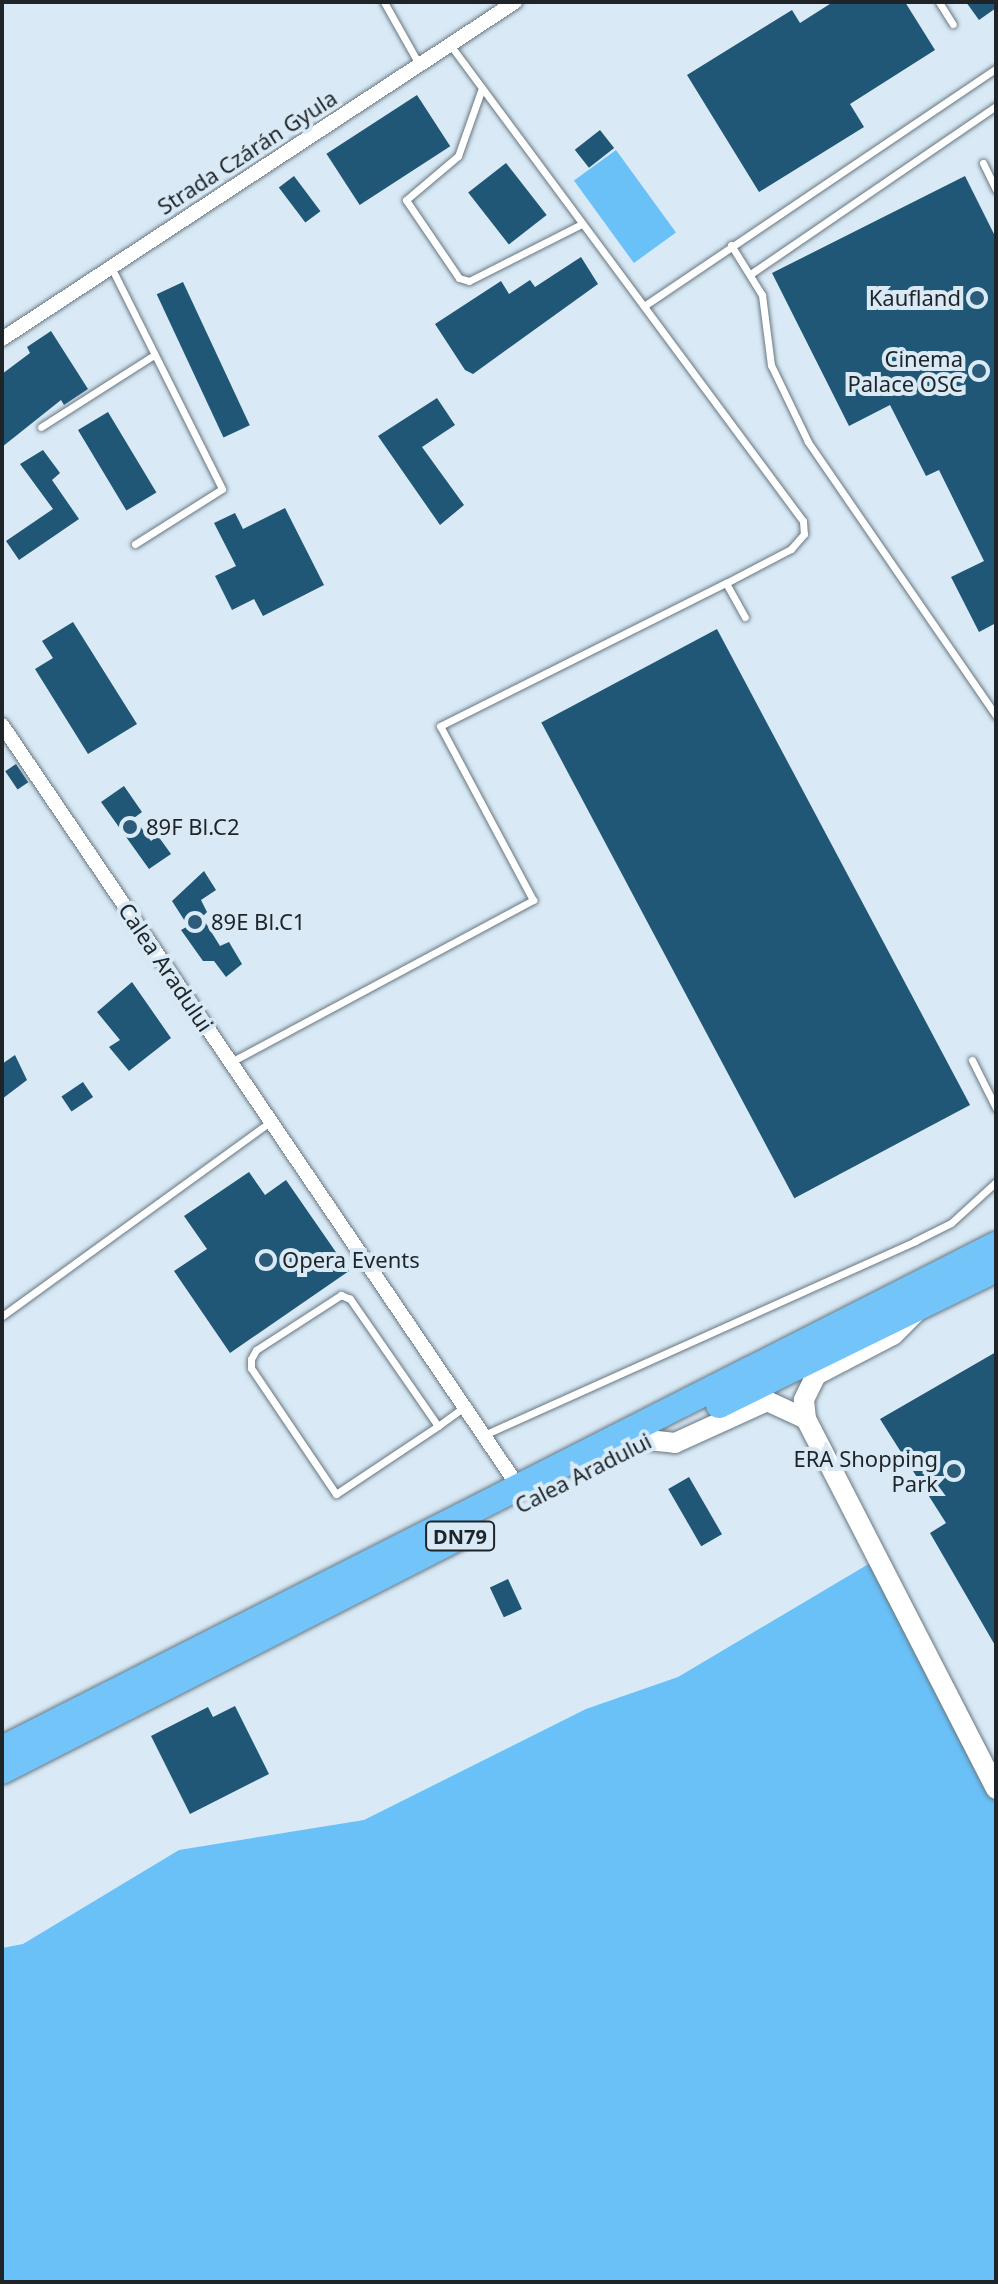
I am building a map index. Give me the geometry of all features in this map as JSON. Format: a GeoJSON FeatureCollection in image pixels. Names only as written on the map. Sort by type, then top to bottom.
{"type":"FeatureCollection","features":[{"type":"Feature","properties":{"kind":"highway","name":"Calea Aradului"},"geometry":{"type":"LineString","coordinates":[[2,1749],[996,1245]]}},
{"type":"Feature","properties":{"kind":"highway","name":"Calea Aradului"},"geometry":{"type":"LineString","coordinates":[[2,1771],[648,1440],[996,1269]]}},
{"type":"Feature","properties":{"kind":"street","name":"Strada Czárán Gyula"},"geometry":{"type":"LineString","coordinates":[[2,339],[515,2]]}},
{"type":"Feature","properties":{"kind":"street","name":"Calea Aradului"},"geometry":{"type":"LineString","coordinates":[[2,725],[518,1486]]}},
{"type":"Feature","properties":{"kind":"street"},"geometry":{"type":"LineString","coordinates":[[920,1306],[893,1335],[816,1375],[804,1400],[806,1419],[996,1789]]}},
{"type":"Feature","properties":{"kind":"street"},"geometry":{"type":"LineString","coordinates":[[648,1440],[675,1443],[767,1401],[806,1419]]}},
{"type":"Feature","properties":{"kind":"lane"},"geometry":{"type":"LineString","coordinates":[[384,2],[420,66]]}},
{"type":"Feature","properties":{"kind":"lane"},"geometry":{"type":"LineString","coordinates":[[939,2],[953,24]]}},
{"type":"Feature","properties":{"kind":"lane"},"geometry":{"type":"LineString","coordinates":[[231,1062],[533,900],[440,726],[791,549],[804,534],[803,521],[451,46]]}},
{"type":"Feature","properties":{"kind":"lane"},"geometry":{"type":"LineString","coordinates":[[644,306],[996,69]]}},
{"type":"Feature","properties":{"kind":"lane"},"geometry":{"type":"LineString","coordinates":[[482,88],[458,156],[406,200],[459,278],[469,281],[582,224]]}},
{"type":"Feature","properties":{"kind":"lane"},"geometry":{"type":"LineString","coordinates":[[752,273],[996,106]]}},
{"type":"Feature","properties":{"kind":"lane"},"geometry":{"type":"LineString","coordinates":[[983,163],[996,190]]}},
{"type":"Feature","properties":{"kind":"lane"},"geometry":{"type":"LineString","coordinates":[[731,245],[752,273],[762,295],[771,365],[808,442],[996,716]]}},
{"type":"Feature","properties":{"kind":"lane"},"geometry":{"type":"LineString","coordinates":[[111,267],[222,489],[135,544]]}},
{"type":"Feature","properties":{"kind":"lane"},"geometry":{"type":"LineString","coordinates":[[41,427],[154,355]]}},
{"type":"Feature","properties":{"kind":"lane"},"geometry":{"type":"LineString","coordinates":[[726,583],[745,617]]}},
{"type":"Feature","properties":{"kind":"lane"},"geometry":{"type":"LineString","coordinates":[[972,1060],[996,1108]]}},
{"type":"Feature","properties":{"kind":"lane"},"geometry":{"type":"LineString","coordinates":[[2,1316],[271,1121]]}},
{"type":"Feature","properties":{"kind":"lane"},"geometry":{"type":"LineString","coordinates":[[484,1436],[915,1241],[951,1223],[996,1182]]}},
{"type":"Feature","properties":{"kind":"lane"},"geometry":{"type":"LineString","coordinates":[[438,1426],[350,1299],[341,1295],[256,1350],[251,1359],[251,1368],[336,1494],[438,1426],[464,1407]]}},
{"type":"Feature","properties":{"kind":"shaded area"},"geometry":{"type":"Polygon","coordinates":[[[616,150],[676,233],[634,263],[574,181],[616,150]]]}},
{"type":"Feature","properties":{"kind":"shaded area"},"geometry":{"type":"Polygon","coordinates":[[[877,1559],[996,1779],[996,2282],[2,2282],[2,1948],[23,1944],[179,1850],[364,1820],[586,1709],[678,1677],[877,1559]]]}},
{"type":"Feature","properties":{"kind":"building"},"geometry":{"type":"Polygon","coordinates":[[[833,2],[905,2],[935,50],[850,104],[864,127],[759,192],[687,75],[792,10],[800,23],[833,2]]]}},
{"type":"Feature","properties":{"kind":"building"},"geometry":{"type":"Polygon","coordinates":[[[966,2],[996,2],[996,8],[979,20],[966,2]]]}},
{"type":"Feature","properties":{"kind":"building"},"geometry":{"type":"Polygon","coordinates":[[[417,95],[450,146],[360,205],[326,154],[417,95]]]}},
{"type":"Feature","properties":{"kind":"building"},"geometry":{"type":"Polygon","coordinates":[[[600,130],[614,148],[589,168],[575,150],[600,130]]]}},
{"type":"Feature","properties":{"kind":"building"},"geometry":{"type":"Polygon","coordinates":[[[506,163],[547,215],[509,245],[468,193],[506,163]]]}},
{"type":"Feature","properties":{"kind":"building"},"geometry":{"type":"Polygon","coordinates":[[[294,176],[320,211],[305,223],[279,187],[294,176]]]}},
{"type":"Feature","properties":{"kind":"building"},"geometry":{"type":"Polygon","coordinates":[[[965,176],[996,238],[996,623],[979,632],[951,577],[984,561],[939,470],[926,476],[890,405],[849,426],[772,273],[965,176]]]}},
{"type":"Feature","properties":{"kind":"building"},"geometry":{"type":"Polygon","coordinates":[[[581,257],[598,284],[473,374],[465,370],[435,324],[501,281],[509,294],[530,280],[535,287],[581,257]]]}},
{"type":"Feature","properties":{"kind":"building"},"geometry":{"type":"Polygon","coordinates":[[[183,282],[250,425],[223,437],[157,294],[183,282]]]}},
{"type":"Feature","properties":{"kind":"building"},"geometry":{"type":"Polygon","coordinates":[[[51,331],[88,389],[64,405],[61,400],[2,447],[2,374],[30,353],[27,347],[51,331]]]}},
{"type":"Feature","properties":{"kind":"building"},"geometry":{"type":"Polygon","coordinates":[[[437,398],[455,425],[422,447],[464,505],[440,525],[378,436],[437,398]]]}},
{"type":"Feature","properties":{"kind":"building"},"geometry":{"type":"Polygon","coordinates":[[[108,412],[156,493],[126,511],[78,430],[108,412]]]}},
{"type":"Feature","properties":{"kind":"building"},"geometry":{"type":"Polygon","coordinates":[[[43,450],[60,473],[52,480],[79,519],[19,560],[6,541],[53,509],[20,464],[43,450]]]}},
{"type":"Feature","properties":{"kind":"building"},"geometry":{"type":"Polygon","coordinates":[[[285,508],[324,585],[263,616],[254,599],[232,610],[215,576],[236,566],[214,523],[235,513],[243,529],[285,508]]]}},
{"type":"Feature","properties":{"kind":"building"},"geometry":{"type":"Polygon","coordinates":[[[73,622],[137,724],[88,754],[35,669],[53,658],[42,641],[73,622]]]}},
{"type":"Feature","properties":{"kind":"building"},"geometry":{"type":"Polygon","coordinates":[[[717,629],[970,1105],[794,1198],[541,722],[717,629]]]}},
{"type":"Feature","properties":{"kind":"building"},"geometry":{"type":"Polygon","coordinates":[[[16,764],[28,782],[18,790],[5,771],[16,764]]]}},
{"type":"Feature","properties":{"kind":"building","name":"89F Bl.C2"},"geometry":{"type":"Polygon","coordinates":[[[124,786],[142,812],[134,818],[151,841],[158,836],[171,854],[149,869],[101,802],[124,786]]]}},
{"type":"Feature","properties":{"kind":"building","name":"89E Bl.C1"},"geometry":{"type":"Polygon","coordinates":[[[204,871],[216,890],[201,900],[207,912],[202,917],[220,946],[229,942],[242,964],[226,977],[214,961],[203,961],[181,930],[188,926],[172,901],[204,871]]]}},
{"type":"Feature","properties":{"kind":"building"},"geometry":{"type":"Polygon","coordinates":[[[132,982],[171,1038],[129,1071],[109,1047],[120,1040],[97,1012],[132,982]]]}},
{"type":"Feature","properties":{"kind":"building"},"geometry":{"type":"Polygon","coordinates":[[[15,1055],[27,1080],[2,1099],[2,1064],[15,1055]]]}},
{"type":"Feature","properties":{"kind":"building"},"geometry":{"type":"Polygon","coordinates":[[[83,1082],[93,1097],[72,1111],[61,1097],[83,1082]]]}},
{"type":"Feature","properties":{"kind":"building","name":"Opera Events"},"geometry":{"type":"Polygon","coordinates":[[[249,1172],[265,1195],[286,1180],[349,1271],[230,1353],[174,1271],[207,1249],[184,1216],[249,1172]]]}},
{"type":"Feature","properties":{"kind":"building","name":"ERA Shopping Park"},"geometry":{"type":"Polygon","coordinates":[[[996,1352],[996,1647],[930,1533],[946,1523],[880,1419],[996,1352]]]}},
{"type":"Feature","properties":{"kind":"building"},"geometry":{"type":"Polygon","coordinates":[[[689,1477],[722,1534],[701,1546],[668,1489],[689,1477]]]}},
{"type":"Feature","properties":{"kind":"building"},"geometry":{"type":"Polygon","coordinates":[[[508,1579],[522,1609],[504,1617],[490,1587],[508,1579]]]}},
{"type":"Feature","properties":{"kind":"building"},"geometry":{"type":"Polygon","coordinates":[[[235,1706],[269,1774],[190,1814],[151,1736],[208,1707],[213,1717],[235,1706]]]}},
{"type":"Feature","properties":{"kind":"place","name":"Kaufland"},"geometry":{"type":"Point","coordinates":[977,298]}},
{"type":"Feature","properties":{"kind":"place","name":"Cinema Palace OSC"},"geometry":{"type":"Point","coordinates":[979,371]}},
{"type":"Feature","properties":{"kind":"place","name":"89F Bl.C2"},"geometry":{"type":"Point","coordinates":[130,827]}},
{"type":"Feature","properties":{"kind":"place","name":"89E Bl.C1"},"geometry":{"type":"Point","coordinates":[195,922]}},
{"type":"Feature","properties":{"kind":"place","name":"Opera Events"},"geometry":{"type":"Point","coordinates":[266,1260]}},
{"type":"Feature","properties":{"kind":"place","name":"ERA Shopping Park"},"geometry":{"type":"Point","coordinates":[954,1471]}}]}
